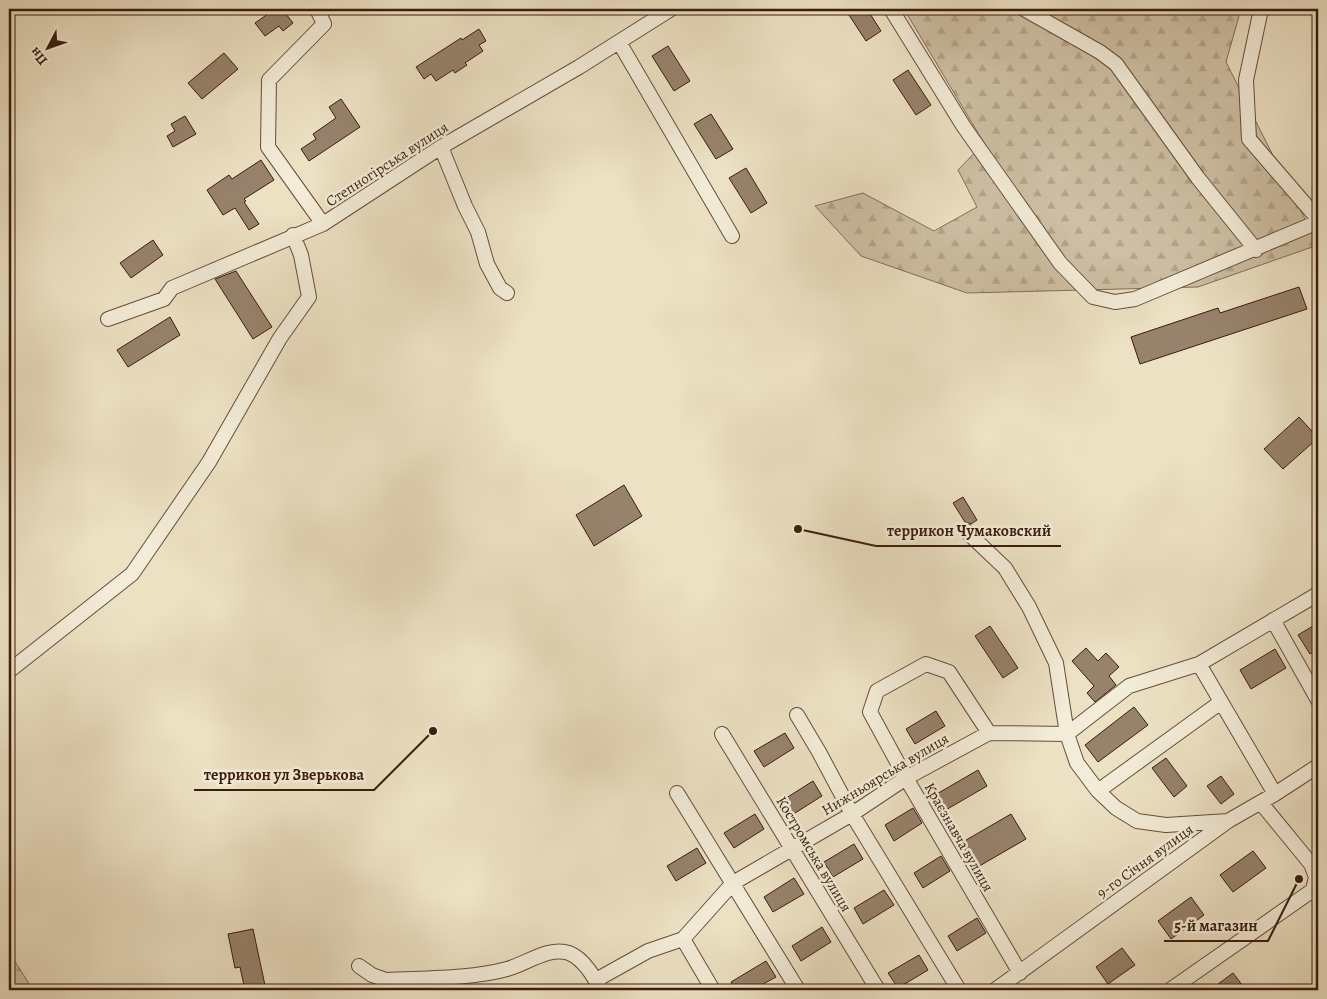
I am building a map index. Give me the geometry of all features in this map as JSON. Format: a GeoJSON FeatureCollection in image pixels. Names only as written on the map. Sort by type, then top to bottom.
{"type":"FeatureCollection","features":[{"type":"Feature","properties":{"kind":"street"},"geometry":{"type":"LineString","coordinates":[[317,9],[324,24],[270,80],[268,147],[323,224]]}},
{"type":"Feature","properties":{"kind":"street","name":"Степногірська вулиця"},"geometry":{"type":"LineString","coordinates":[[108,320],[164,299],[172,288],[323,224],[441,147],[579,67],[671,9]]}},
{"type":"Feature","properties":{"kind":"street"},"geometry":{"type":"LineString","coordinates":[[891,9],[964,127],[1060,263],[1092,297],[1116,302],[1135,299],[1256,250],[1318,221],[1249,139],[1246,80],[1261,9]]}},
{"type":"Feature","properties":{"kind":"street"},"geometry":{"type":"LineString","coordinates":[[1024,9],[1100,52],[1116,64],[1198,178],[1256,250]]}},
{"type":"Feature","properties":{"kind":"street"},"geometry":{"type":"LineString","coordinates":[[619,42],[732,236]]}},
{"type":"Feature","properties":{"kind":"street"},"geometry":{"type":"LineString","coordinates":[[441,147],[465,206],[478,232],[487,264],[500,288],[507,293]]}},
{"type":"Feature","properties":{"kind":"street"},"geometry":{"type":"LineString","coordinates":[[9,671],[132,574],[209,462],[280,338],[309,297],[301,254],[294,235]]}},
{"type":"Feature","properties":{"kind":"street"},"geometry":{"type":"LineString","coordinates":[[966,531],[1005,568],[1029,606],[1056,664],[1067,734],[1077,763],[1098,791],[1116,808],[1137,821],[1166,825],[1228,821]]}},
{"type":"Feature","properties":{"kind":"street"},"geometry":{"type":"LineString","coordinates":[[1067,734],[1129,686],[1199,664],[1318,594]]}},
{"type":"Feature","properties":{"kind":"street"},"geometry":{"type":"LineString","coordinates":[[1273,620],[1318,700]]}},
{"type":"Feature","properties":{"kind":"street","name":"Краєзнавча вулиця"},"geometry":{"type":"LineString","coordinates":[[989,733],[949,672],[926,664],[877,691],[870,712],[906,778],[1020,973]]}},
{"type":"Feature","properties":{"kind":"street"},"geometry":{"type":"LineString","coordinates":[[1199,664],[1275,794]]}},
{"type":"Feature","properties":{"kind":"street"},"geometry":{"type":"LineString","coordinates":[[1098,791],[1221,702]]}},
{"type":"Feature","properties":{"kind":"street"},"geometry":{"type":"LineString","coordinates":[[797,715],[852,814],[959,990]]}},
{"type":"Feature","properties":{"kind":"street","name":"Нижньоярська вулиця"},"geometry":{"type":"LineString","coordinates":[[683,939],[733,883],[852,814],[906,778],[989,733],[1067,734]]}},
{"type":"Feature","properties":{"kind":"street","name":"Костромська вулиця"},"geometry":{"type":"LineString","coordinates":[[722,734],[878,990]]}},
{"type":"Feature","properties":{"kind":"street","name":"9-го Січня вулиця"},"geometry":{"type":"LineString","coordinates":[[995,990],[1228,821],[1318,766]]}},
{"type":"Feature","properties":{"kind":"street"},"geometry":{"type":"LineString","coordinates":[[677,793],[798,990]]}},
{"type":"Feature","properties":{"kind":"street"},"geometry":{"type":"LineString","coordinates":[[1170,990],[1316,892],[1316,877],[1311,864],[1260,803]]}},
{"type":"Feature","properties":{"kind":"street"},"geometry":{"type":"LineString","coordinates":[[359,966],[372,975],[386,980],[470,975],[507,969],[552,952],[569,953],[581,961],[598,985],[648,951],[683,939],[713,990]]}},
{"type":"Feature","properties":{"kind":"green space"},"geometry":{"type":"Polygon","coordinates":[[[904,9],[1241,9],[1226,62],[1318,245],[1198,287],[967,293],[861,256],[815,206],[863,193],[934,231],[977,207],[958,170],[984,143],[904,9]]]}},
{"type":"Feature","properties":{"kind":"green space"},"geometry":{"type":"Polygon","coordinates":[[[9,952],[33,990],[9,990],[9,952]]]}},
{"type":"Feature","properties":{"kind":"building"},"geometry":{"type":"Polygon","coordinates":[[[275,9],[282,9],[293,23],[283,31],[279,26],[265,36],[255,23],[275,9]]]}},
{"type":"Feature","properties":{"kind":"building"},"geometry":{"type":"Polygon","coordinates":[[[845,9],[867,9],[881,31],[866,41],[845,9]]]}},
{"type":"Feature","properties":{"kind":"building"},"geometry":{"type":"Polygon","coordinates":[[[479,29],[486,41],[479,45],[483,51],[465,63],[467,65],[455,73],[453,70],[436,81],[431,74],[424,79],[416,67],[461,38],[462,40],[479,29]]]}},
{"type":"Feature","properties":{"kind":"building"},"geometry":{"type":"Polygon","coordinates":[[[668,46],[690,81],[674,91],[652,56],[668,46]]]}},
{"type":"Feature","properties":{"kind":"building"},"geometry":{"type":"Polygon","coordinates":[[[224,53],[238,69],[202,99],[188,83],[224,53]]]}},
{"type":"Feature","properties":{"kind":"building"},"geometry":{"type":"Polygon","coordinates":[[[908,70],[931,105],[916,115],[893,80],[908,70]]]}},
{"type":"Feature","properties":{"kind":"building"},"geometry":{"type":"Polygon","coordinates":[[[341,99],[360,127],[309,161],[301,149],[316,139],[313,134],[336,118],[329,107],[341,99]]]}},
{"type":"Feature","properties":{"kind":"building"},"geometry":{"type":"Polygon","coordinates":[[[711,114],[733,149],[716,159],[694,124],[711,114]]]}},
{"type":"Feature","properties":{"kind":"building"},"geometry":{"type":"Polygon","coordinates":[[[185,116],[196,134],[173,147],[167,136],[175,131],[171,124],[185,116]]]}},
{"type":"Feature","properties":{"kind":"building"},"geometry":{"type":"Polygon","coordinates":[[[261,160],[274,180],[244,199],[246,201],[244,202],[259,224],[249,230],[235,208],[223,215],[207,190],[229,175],[232,179],[261,160]]]}},
{"type":"Feature","properties":{"kind":"building"},"geometry":{"type":"Polygon","coordinates":[[[746,168],[767,203],[751,213],[729,178],[746,168]]]}},
{"type":"Feature","properties":{"kind":"building"},"geometry":{"type":"Polygon","coordinates":[[[153,240],[163,255],[131,278],[120,263],[153,240]]]}},
{"type":"Feature","properties":{"kind":"building"},"geometry":{"type":"Polygon","coordinates":[[[236,271],[272,327],[253,339],[215,279],[236,271]]]}},
{"type":"Feature","properties":{"kind":"building"},"geometry":{"type":"Polygon","coordinates":[[[1299,287],[1307,309],[1140,364],[1131,337],[1218,308],[1220,313],[1299,287]]]}},
{"type":"Feature","properties":{"kind":"building"},"geometry":{"type":"Polygon","coordinates":[[[170,317],[180,335],[128,367],[117,350],[170,317]]]}},
{"type":"Feature","properties":{"kind":"building"},"geometry":{"type":"Polygon","coordinates":[[[1299,417],[1318,438],[1283,469],[1264,449],[1299,417]]]}},
{"type":"Feature","properties":{"kind":"building"},"geometry":{"type":"Polygon","coordinates":[[[624,485],[642,516],[594,546],[576,515],[624,485]]]}},
{"type":"Feature","properties":{"kind":"building"},"geometry":{"type":"Polygon","coordinates":[[[963,497],[977,520],[971,524],[965,522],[953,503],[963,497]]]}},
{"type":"Feature","properties":{"kind":"building"},"geometry":{"type":"Polygon","coordinates":[[[1318,623],[1318,649],[1310,654],[1298,635],[1318,623]]]}},
{"type":"Feature","properties":{"kind":"building"},"geometry":{"type":"Polygon","coordinates":[[[990,626],[1018,668],[1003,678],[975,636],[990,626]]]}},
{"type":"Feature","properties":{"kind":"building"},"geometry":{"type":"Polygon","coordinates":[[[1086,648],[1098,661],[1106,653],[1119,667],[1109,676],[1116,685],[1095,702],[1087,693],[1094,686],[1072,661],[1086,648]]]}},
{"type":"Feature","properties":{"kind":"building"},"geometry":{"type":"Polygon","coordinates":[[[1275,649],[1286,668],[1251,689],[1240,670],[1275,649]]]}},
{"type":"Feature","properties":{"kind":"building"},"geometry":{"type":"Polygon","coordinates":[[[1134,707],[1148,725],[1098,762],[1085,745],[1134,707]]]}},
{"type":"Feature","properties":{"kind":"building"},"geometry":{"type":"Polygon","coordinates":[[[936,711],[945,726],[915,744],[906,729],[936,711]]]}},
{"type":"Feature","properties":{"kind":"building"},"geometry":{"type":"Polygon","coordinates":[[[785,733],[794,748],[764,767],[754,751],[785,733]]]}},
{"type":"Feature","properties":{"kind":"building"},"geometry":{"type":"Polygon","coordinates":[[[1166,758],[1187,786],[1174,797],[1152,768],[1166,758]]]}},
{"type":"Feature","properties":{"kind":"building"},"geometry":{"type":"Polygon","coordinates":[[[978,770],[987,786],[944,811],[935,795],[978,770]]]}},
{"type":"Feature","properties":{"kind":"building"},"geometry":{"type":"Polygon","coordinates":[[[1221,776],[1234,794],[1221,804],[1207,786],[1221,776]]]}},
{"type":"Feature","properties":{"kind":"building"},"geometry":{"type":"Polygon","coordinates":[[[813,781],[822,796],[792,815],[783,800],[813,781]]]}},
{"type":"Feature","properties":{"kind":"building"},"geometry":{"type":"Polygon","coordinates":[[[913,808],[922,823],[894,841],[885,825],[913,808]]]}},
{"type":"Feature","properties":{"kind":"building"},"geometry":{"type":"Polygon","coordinates":[[[755,814],[764,829],[734,848],[724,833],[755,814]]]}},
{"type":"Feature","properties":{"kind":"building"},"geometry":{"type":"Polygon","coordinates":[[[1011,814],[1026,839],[976,868],[961,843],[1011,814]]]}},
{"type":"Feature","properties":{"kind":"building"},"geometry":{"type":"Polygon","coordinates":[[[854,844],[863,859],[833,877],[824,862],[854,844]]]}},
{"type":"Feature","properties":{"kind":"building"},"geometry":{"type":"Polygon","coordinates":[[[697,848],[706,863],[676,881],[667,866],[697,848]]]}},
{"type":"Feature","properties":{"kind":"building"},"geometry":{"type":"Polygon","coordinates":[[[1253,851],[1266,868],[1233,892],[1220,875],[1253,851]]]}},
{"type":"Feature","properties":{"kind":"building"},"geometry":{"type":"Polygon","coordinates":[[[941,856],[950,871],[923,888],[914,873],[941,856]]]}},
{"type":"Feature","properties":{"kind":"building"},"geometry":{"type":"Polygon","coordinates":[[[794,878],[804,894],[773,912],[764,897],[794,878]]]}},
{"type":"Feature","properties":{"kind":"building"},"geometry":{"type":"Polygon","coordinates":[[[884,890],[894,905],[863,924],[854,908],[884,890]]]}},
{"type":"Feature","properties":{"kind":"building"},"geometry":{"type":"Polygon","coordinates":[[[1191,897],[1204,915],[1171,939],[1158,921],[1191,897]]]}},
{"type":"Feature","properties":{"kind":"building"},"geometry":{"type":"Polygon","coordinates":[[[977,918],[986,933],[957,951],[948,936],[977,918]]]}},
{"type":"Feature","properties":{"kind":"building"},"geometry":{"type":"Polygon","coordinates":[[[822,927],[831,942],[801,961],[792,946],[822,927]]]}},
{"type":"Feature","properties":{"kind":"building"},"geometry":{"type":"Polygon","coordinates":[[[253,929],[266,990],[245,990],[240,967],[235,968],[228,934],[253,929]]]}},
{"type":"Feature","properties":{"kind":"building"},"geometry":{"type":"Polygon","coordinates":[[[1122,948],[1135,965],[1108,984],[1096,967],[1122,948]]]}},
{"type":"Feature","properties":{"kind":"building"},"geometry":{"type":"Polygon","coordinates":[[[919,955],[928,970],[898,988],[888,973],[919,955]]]}},
{"type":"Feature","properties":{"kind":"building"},"geometry":{"type":"Polygon","coordinates":[[[766,961],[776,977],[752,990],[736,990],[731,982],[766,961]]]}},
{"type":"Feature","properties":{"kind":"building"},"geometry":{"type":"Polygon","coordinates":[[[1233,973],[1246,990],[1210,990],[1233,973]]]}},
{"type":"Feature","properties":{"kind":"place","name":"террикон Чумаковский"},"geometry":{"type":"Point","coordinates":[798,529]}},
{"type":"Feature","properties":{"kind":"place","name":"террикон ул Зверькова"},"geometry":{"type":"Point","coordinates":[433,731]}},
{"type":"Feature","properties":{"kind":"place","name":"5-й магазин"},"geometry":{"type":"Point","coordinates":[1299,879]}}]}
